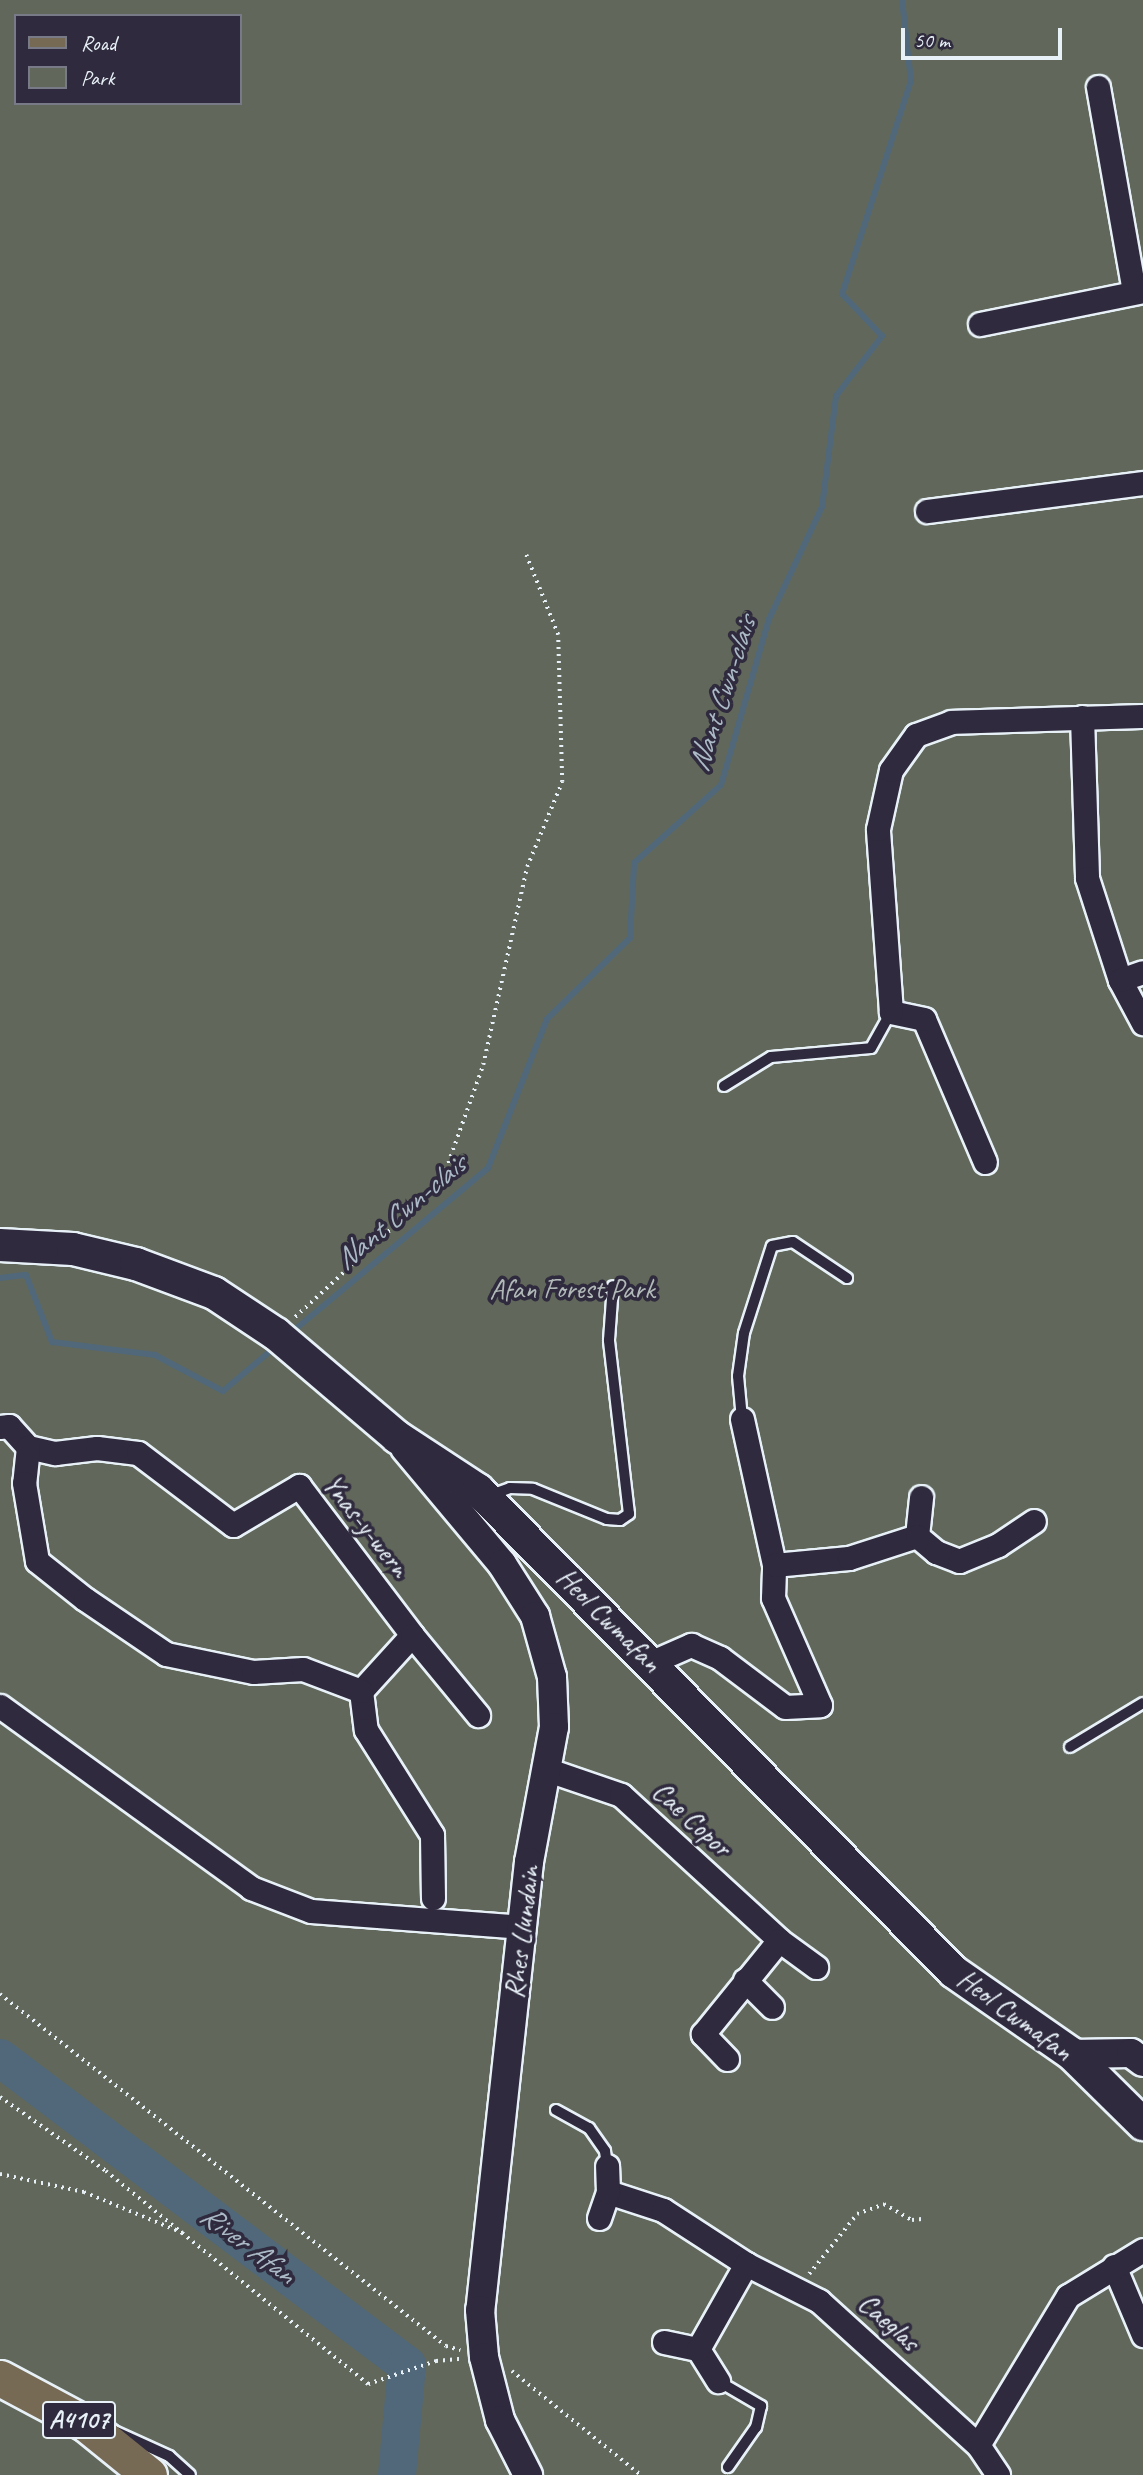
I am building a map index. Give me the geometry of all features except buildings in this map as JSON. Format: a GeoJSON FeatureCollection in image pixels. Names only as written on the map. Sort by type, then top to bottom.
{"type":"FeatureCollection","features":[{"type":"Feature","properties":{"kind":"main road","name":"Heol Cwmafan"},"geometry":{"type":"LineString","coordinates":[[0,1245],[73,1249],[136,1264],[214,1293],[276,1334],[397,1437],[485,1497],[652,1662],[954,1972],[1072,2054],[1143,2124]]}},
{"type":"Feature","properties":{"kind":"main road","name":"A4107"},"geometry":{"type":"LineString","coordinates":[[0,2378],[86,2424],[149,2475]]}},
{"type":"Feature","properties":{"kind":"street"},"geometry":{"type":"LineString","coordinates":[[980,324],[1138,291],[1098,87]]}},
{"type":"Feature","properties":{"kind":"street"},"geometry":{"type":"LineString","coordinates":[[927,511],[1143,483]]}},
{"type":"Feature","properties":{"kind":"street"},"geometry":{"type":"LineString","coordinates":[[985,1163],[924,1018],[891,1012],[878,829],[891,770],[916,735],[951,722],[1143,716]]}},
{"type":"Feature","properties":{"kind":"street"},"geometry":{"type":"LineString","coordinates":[[1082,717],[1087,878],[1120,980],[1143,1023]]}},
{"type":"Feature","properties":{"kind":"street"},"geometry":{"type":"LineString","coordinates":[[1120,980],[1143,972]]}},
{"type":"Feature","properties":{"kind":"street"},"geometry":{"type":"LineString","coordinates":[[652,1662],[691,1645],[720,1658],[785,1707],[820,1705],[773,1598],[774,1565],[742,1419]]}},
{"type":"Feature","properties":{"kind":"street","name":"Ynas-y-wern"},"geometry":{"type":"LineString","coordinates":[[0,1427],[9,1426],[28,1447],[55,1453],[97,1448],[138,1453],[233,1525],[299,1486],[412,1635]]}},
{"type":"Feature","properties":{"kind":"street","name":"Rhes Llundain"},"geometry":{"type":"LineString","coordinates":[[397,1437],[502,1564],[535,1616],[552,1677],[554,1727],[529,1862],[482,2279],[484,2357],[500,2420],[526,2472]]}},
{"type":"Feature","properties":{"kind":"street"},"geometry":{"type":"LineString","coordinates":[[28,1447],[24,1483],[37,1561],[85,1599],[166,1654],[253,1672],[303,1669],[361,1691]]}},
{"type":"Feature","properties":{"kind":"street"},"geometry":{"type":"LineString","coordinates":[[917,1536],[921,1497]]}},
{"type":"Feature","properties":{"kind":"street"},"geometry":{"type":"LineString","coordinates":[[917,1536],[936,1552],[959,1561],[998,1545],[1034,1521]]}},
{"type":"Feature","properties":{"kind":"street"},"geometry":{"type":"LineString","coordinates":[[774,1565],[849,1558],[917,1536]]}},
{"type":"Feature","properties":{"kind":"street"},"geometry":{"type":"LineString","coordinates":[[433,1898],[432,1835],[366,1730],[361,1691],[412,1635],[478,1715]]}},
{"type":"Feature","properties":{"kind":"street"},"geometry":{"type":"LineString","coordinates":[[0,1706],[251,1888],[311,1912],[523,1927]]}},
{"type":"Feature","properties":{"kind":"street","name":"Cae Copor"},"geometry":{"type":"LineString","coordinates":[[548,1770],[621,1795],[779,1940],[816,1967]]}},
{"type":"Feature","properties":{"kind":"street"},"geometry":{"type":"LineString","coordinates":[[727,2059],[703,2034],[779,1940]]}},
{"type":"Feature","properties":{"kind":"street"},"geometry":{"type":"LineString","coordinates":[[745,1980],[772,2007]]}},
{"type":"Feature","properties":{"kind":"street"},"geometry":{"type":"LineString","coordinates":[[1072,2054],[1131,2053],[1143,2062]]}},
{"type":"Feature","properties":{"kind":"street"},"geometry":{"type":"LineString","coordinates":[[599,2218],[608,2192],[607,2166]]}},
{"type":"Feature","properties":{"kind":"street","name":"Caeglas"},"geometry":{"type":"LineString","coordinates":[[608,2192],[663,2210],[746,2264],[819,2301],[861,2336],[978,2445],[998,2475]]}},
{"type":"Feature","properties":{"kind":"street"},"geometry":{"type":"LineString","coordinates":[[978,2445],[1068,2296],[1143,2250]]}},
{"type":"Feature","properties":{"kind":"street"},"geometry":{"type":"LineString","coordinates":[[698,2349],[746,2264]]}},
{"type":"Feature","properties":{"kind":"street"},"geometry":{"type":"LineString","coordinates":[[1114,2266],[1143,2335]]}},
{"type":"Feature","properties":{"kind":"street"},"geometry":{"type":"LineString","coordinates":[[663,2342],[698,2349],[718,2381]]}},
{"type":"Feature","properties":{"kind":"lane"},"geometry":{"type":"LineString","coordinates":[[724,1086],[771,1057],[871,1048],[891,1012]]}},
{"type":"Feature","properties":{"kind":"lane"},"geometry":{"type":"LineString","coordinates":[[742,1419],[738,1376],[744,1333],[772,1246],[793,1242],[847,1278]]}},
{"type":"Feature","properties":{"kind":"lane"},"geometry":{"type":"LineString","coordinates":[[485,1497],[510,1488],[533,1489],[607,1519],[620,1520],[629,1514],[609,1340],[613,1286]]}},
{"type":"Feature","properties":{"kind":"lane"},"geometry":{"type":"LineString","coordinates":[[1070,1747],[1143,1703]]}},
{"type":"Feature","properties":{"kind":"lane"},"geometry":{"type":"LineString","coordinates":[[556,2110],[589,2128],[605,2151],[607,2166]]}},
{"type":"Feature","properties":{"kind":"lane"},"geometry":{"type":"LineString","coordinates":[[718,2381],[761,2406],[745,2447],[728,2467]]}},
{"type":"Feature","properties":{"kind":"lane"},"geometry":{"type":"LineString","coordinates":[[86,2424],[129,2434],[169,2456],[190,2475]]}},
{"type":"Feature","properties":{"kind":"path"},"geometry":{"type":"LineString","coordinates":[[276,1334],[442,1183],[483,1065],[527,867],[562,782],[558,635],[526,555]]}},
{"type":"Feature","properties":{"kind":"path"},"geometry":{"type":"LineString","coordinates":[[0,1994],[446,2346],[484,2357],[519,2374],[640,2475]]}},
{"type":"Feature","properties":{"kind":"path"},"geometry":{"type":"LineString","coordinates":[[0,2097],[188,2235],[368,2384],[436,2361]]}},
{"type":"Feature","properties":{"kind":"path"},"geometry":{"type":"LineString","coordinates":[[0,2174],[84,2192],[188,2235]]}},
{"type":"Feature","properties":{"kind":"path"},"geometry":{"type":"LineString","coordinates":[[799,2291],[857,2214],[884,2204],[912,2220],[922,2219]]}},
{"type":"Feature","properties":{"kind":"green space","name":"Afan Forest Park"},"geometry":{"type":"Polygon","coordinates":[[[0,0],[1143,0],[1143,2475],[0,2475],[0,0]]]}},
{"type":"Feature","properties":{"kind":"waterway","name":"Nant Cwn-clais"},"geometry":{"type":"LineString","coordinates":[[298,1327],[488,1168],[547,1019],[630,938],[634,863],[721,785],[769,619],[822,507],[836,396],[882,336],[842,294],[911,81],[902,0]]}},
{"type":"Feature","properties":{"kind":"waterway","name":"Nant Cwn-clais"},"geometry":{"type":"LineString","coordinates":[[0,1278],[26,1275],[52,1342],[155,1355],[223,1391],[268,1353]]}},
{"type":"Feature","properties":{"kind":"waterway","name":"River Afan"},"geometry":{"type":"LineString","coordinates":[[0,2058],[407,2365],[397,2475]]}}]}
